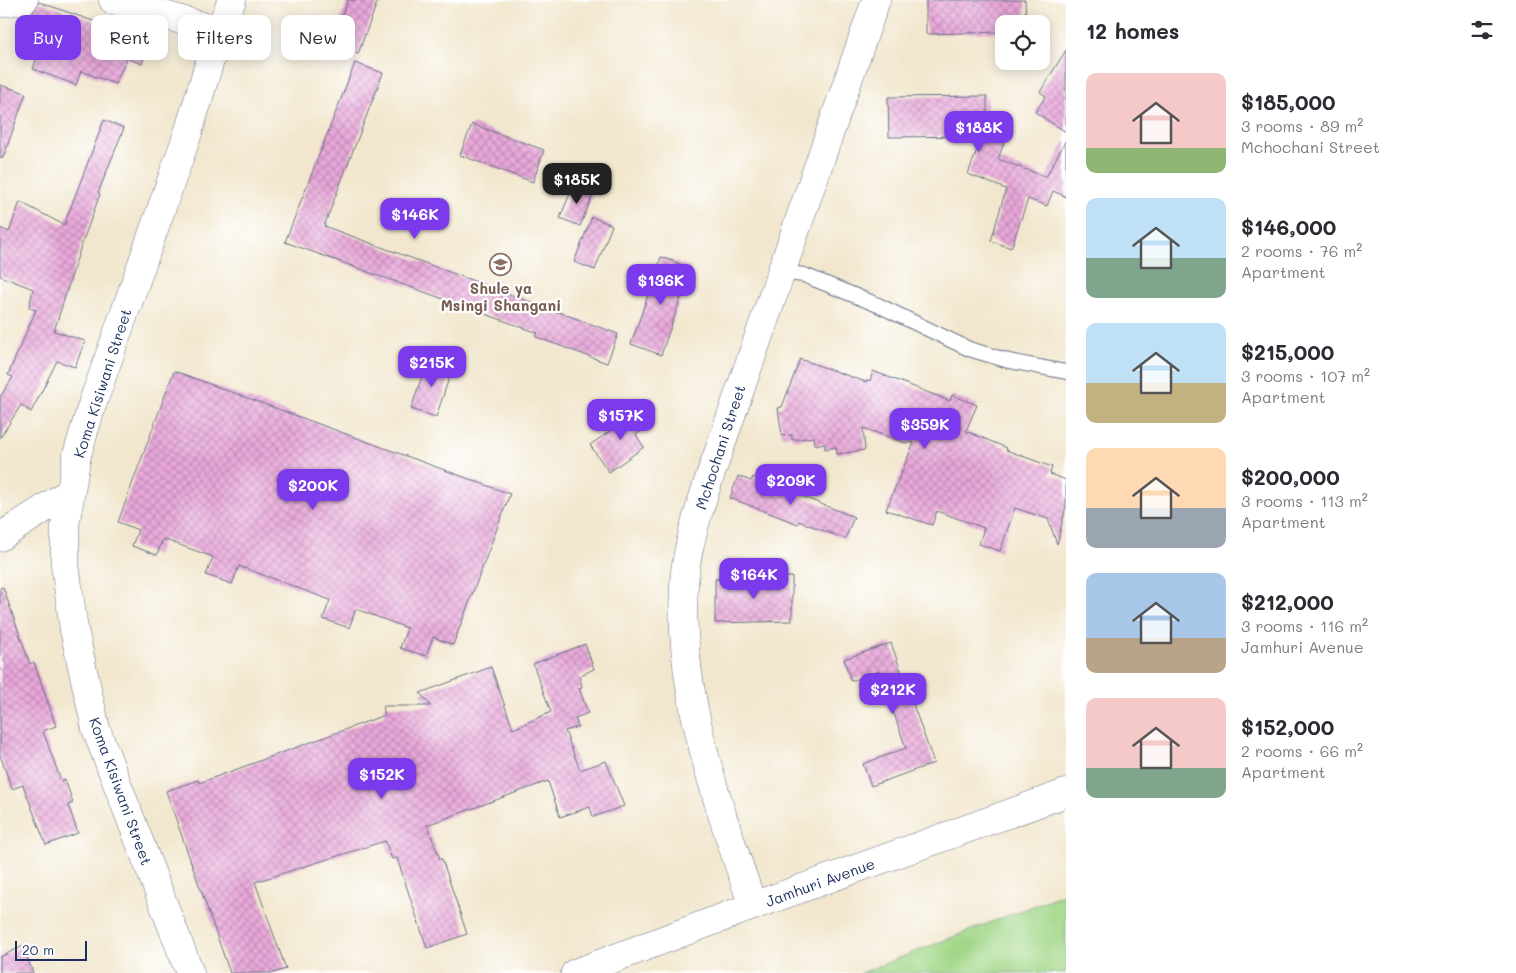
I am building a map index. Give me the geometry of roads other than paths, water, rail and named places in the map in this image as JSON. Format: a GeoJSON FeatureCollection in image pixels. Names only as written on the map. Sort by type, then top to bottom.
{"type":"FeatureCollection","features":[{"type":"Feature","properties":{"kind":"street"},"geometry":{"type":"LineString","coordinates":[[0,3],[24,0]]}},
{"type":"Feature","properties":{"kind":"street"},"geometry":{"type":"LineString","coordinates":[[113,0],[178,19]]}},
{"type":"Feature","properties":{"kind":"street","name":"Mchochani Street"},"geometry":{"type":"LineString","coordinates":[[752,906],[726,827],[702,741],[689,673],[684,620],[685,572],[693,529],[709,479],[876,0]]}},
{"type":"Feature","properties":{"kind":"street","name":"Koma Kisiwani Street"},"geometry":{"type":"LineString","coordinates":[[225,15],[231,1]]}},
{"type":"Feature","properties":{"kind":"street","name":"Koma Kisiwani Street"},"geometry":{"type":"LineString","coordinates":[[190,973],[96,729],[74,630],[65,564],[65,526],[78,455],[92,405],[188,133],[210,60]]}},
{"type":"Feature","properties":{"kind":"street"},"geometry":{"type":"LineString","coordinates":[[0,537],[70,492]]}},
{"type":"Feature","properties":{"kind":"street","name":"Jamhuri Avenue"},"geometry":{"type":"LineString","coordinates":[[575,973],[752,906],[1066,793]]}},
{"type":"Feature","properties":{"kind":"lane"},"geometry":{"type":"LineString","coordinates":[[780,272],[804,275],[878,305],[968,349],[1009,361],[1066,372]]}},
{"type":"Feature","properties":{"kind":"place","name":"Shule ya Msingi Shangani"},"geometry":{"type":"Point","coordinates":[501,265]}}]}
